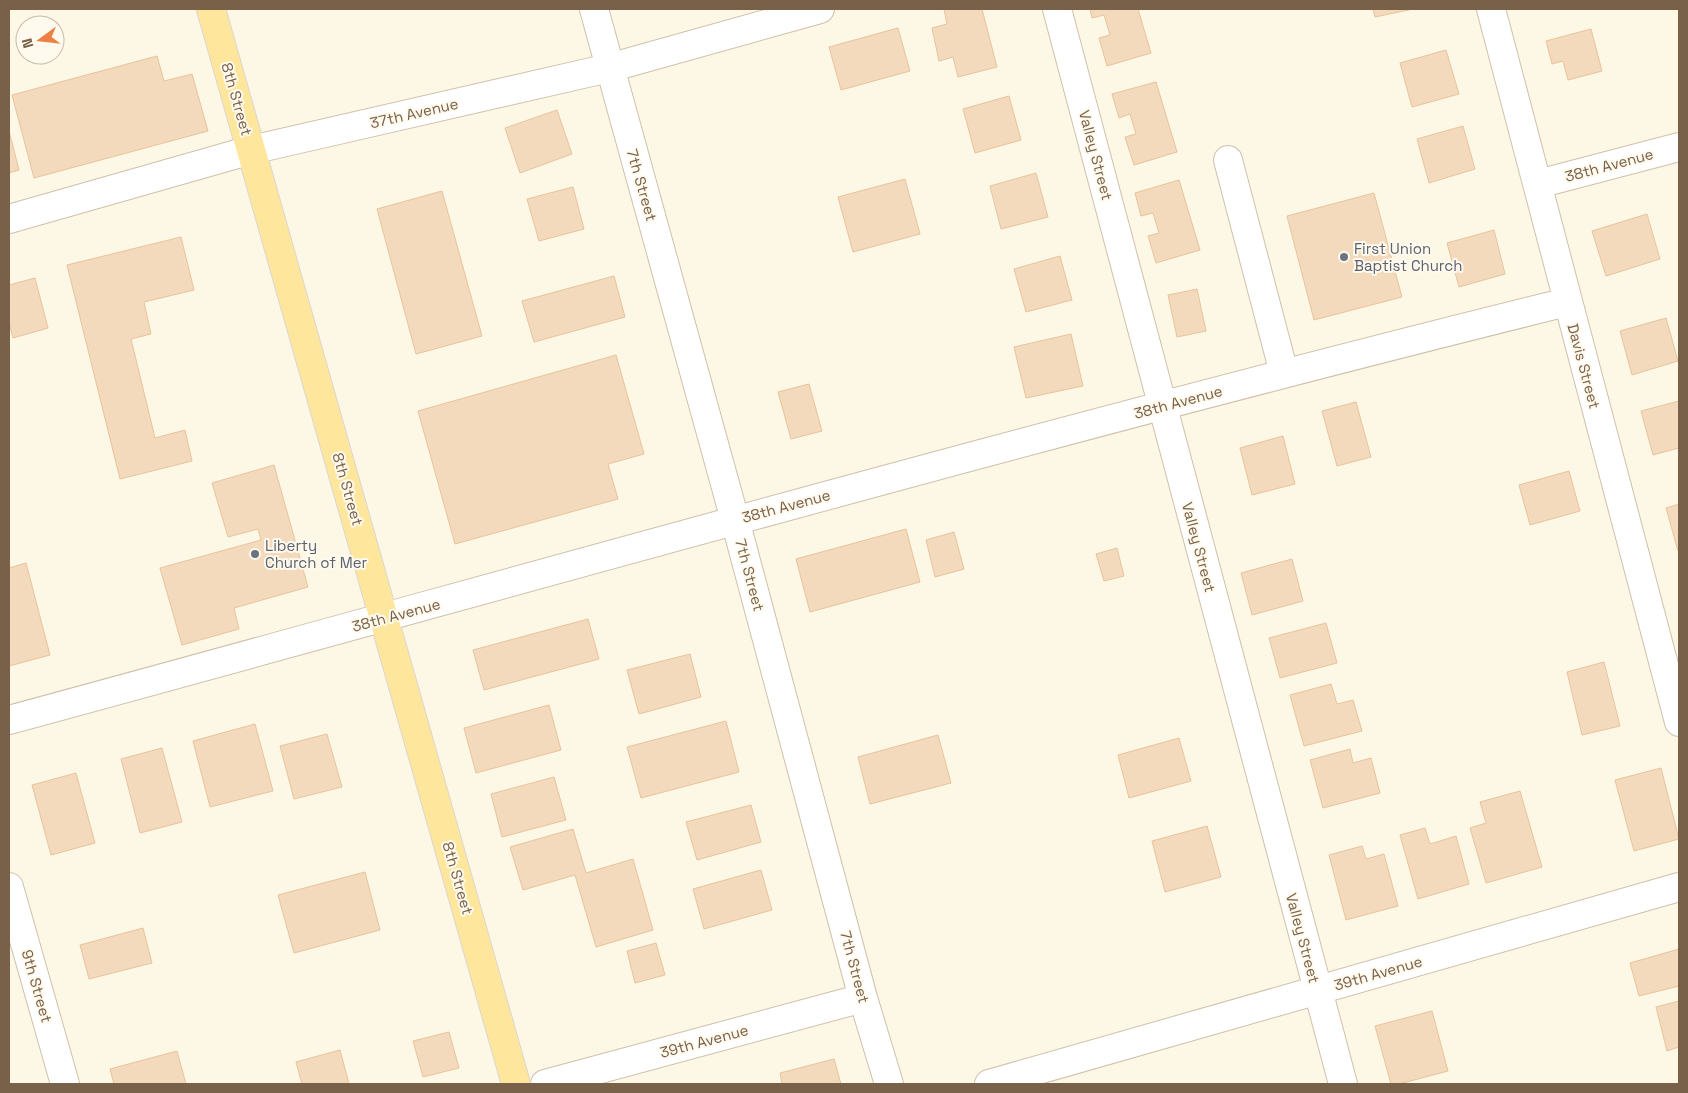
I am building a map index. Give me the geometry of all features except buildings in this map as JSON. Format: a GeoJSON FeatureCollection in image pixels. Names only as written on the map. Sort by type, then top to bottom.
{"type":"FeatureCollection","features":[{"type":"Feature","properties":{"kind":"main road","name":"8th Street"},"geometry":{"type":"LineString","coordinates":[[211,9],[516,1084]]}},
{"type":"Feature","properties":{"kind":"street","name":"7th Street"},"geometry":{"type":"LineString","coordinates":[[594,9],[735,520],[863,998],[889,1084]]}},
{"type":"Feature","properties":{"kind":"street","name":"37th Avenue"},"geometry":{"type":"LineString","coordinates":[[9,218],[251,150],[609,68],[820,9]]}},
{"type":"Feature","properties":{"kind":"street","name":"Valley Street"},"geometry":{"type":"LineString","coordinates":[[1057,9],[1343,1084]]}},
{"type":"Feature","properties":{"kind":"street","name":"Davis Street"},"geometry":{"type":"LineString","coordinates":[[1491,9],[1538,184],[1567,302],[1679,717]]}},
{"type":"Feature","properties":{"kind":"street","name":"38th Avenue"},"geometry":{"type":"LineString","coordinates":[[1538,184],[1679,147]]}},
{"type":"Feature","properties":{"kind":"street"},"geometry":{"type":"LineString","coordinates":[[1228,160],[1284,373]]}},
{"type":"Feature","properties":{"kind":"street","name":"38th Avenue"},"geometry":{"type":"LineString","coordinates":[[9,720],[385,618],[735,520],[1284,373],[1567,302]]}},
{"type":"Feature","properties":{"kind":"street","name":"9th Street"},"geometry":{"type":"LineString","coordinates":[[9,887],[65,1084]]}},
{"type":"Feature","properties":{"kind":"street","name":"39th Avenue"},"geometry":{"type":"LineString","coordinates":[[989,1084],[1679,887]]}},
{"type":"Feature","properties":{"kind":"street","name":"39th Avenue"},"geometry":{"type":"LineString","coordinates":[[545,1084],[863,998]]}},
{"type":"Feature","properties":{"kind":"place","name":"First Union Baptist Church"},"geometry":{"type":"Point","coordinates":[1344,257]}},
{"type":"Feature","properties":{"kind":"place","name":"Liberty Church of Mer"},"geometry":{"type":"Point","coordinates":[255,554]}}]}
